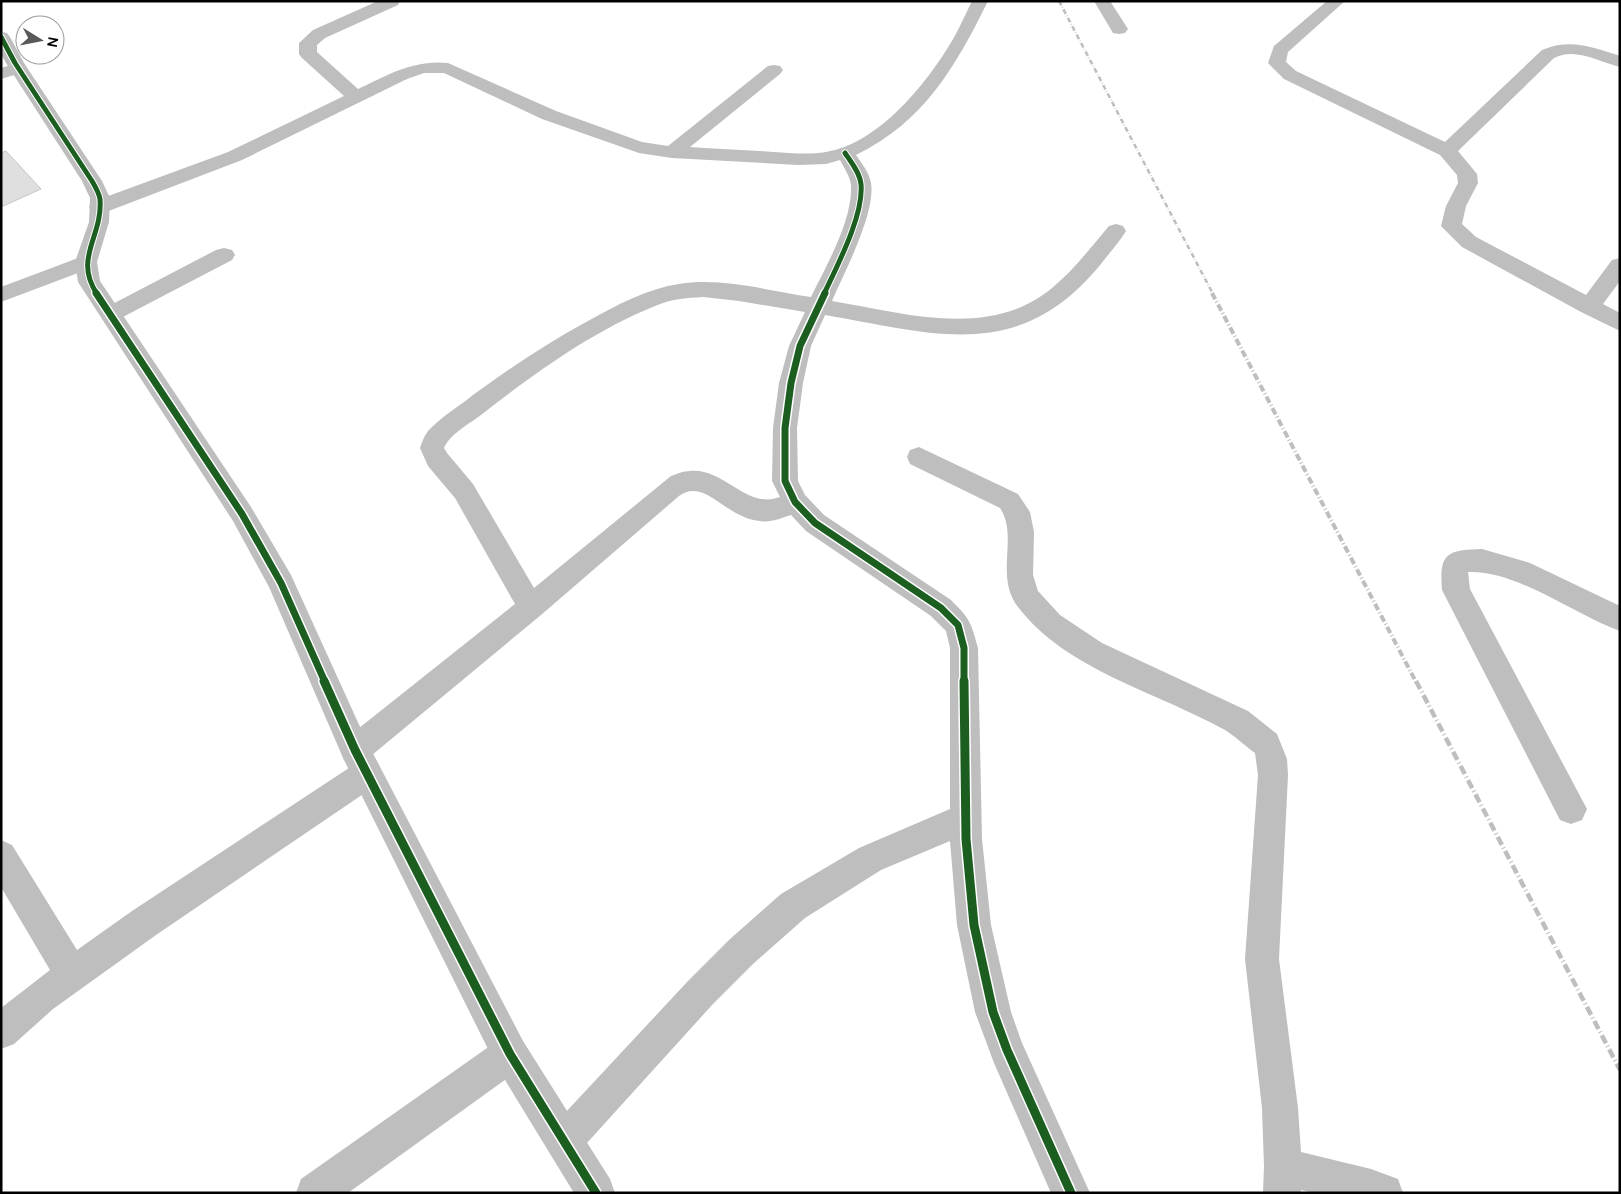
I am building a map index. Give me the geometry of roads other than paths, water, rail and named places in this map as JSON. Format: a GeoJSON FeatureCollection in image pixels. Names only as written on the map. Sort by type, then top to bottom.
{"type":"FeatureCollection","features":[{"type":"Feature","properties":{"kind":"street"},"geometry":{"type":"LineString","coordinates":[[357,97],[308,54],[308,43],[319,34],[392,1]]}},
{"type":"Feature","properties":{"kind":"street"},"geometry":{"type":"LineString","coordinates":[[100,208],[236,156],[421,67],[434,66],[448,68],[548,115],[639,147],[672,152],[798,159],[826,158],[844,153],[868,142],[899,120],[918,101],[956,49],[980,1]]}},
{"type":"Feature","properties":{"kind":"street"},"geometry":{"type":"LineString","coordinates":[[1102,1],[1119,29]]}},
{"type":"Feature","properties":{"kind":"street"},"geometry":{"type":"LineString","coordinates":[[1337,1],[1280,50],[1277,63],[1290,75],[1447,151],[1467,174],[1468,183],[1456,206],[1451,226],[1469,242],[1620,323]]}},
{"type":"Feature","properties":{"kind":"street"},"geometry":{"type":"LineString","coordinates":[[1,37],[10,71],[92,181],[100,198],[99,222],[86,262],[89,282],[242,514],[281,583],[361,762],[510,1054],[596,1193]]}},
{"type":"Feature","properties":{"kind":"street"},"geometry":{"type":"LineString","coordinates":[[1447,151],[1548,54],[1557,49],[1565,47],[1577,49],[1620,62]]}},
{"type":"Feature","properties":{"kind":"street"},"geometry":{"type":"LineString","coordinates":[[672,152],[774,70]]}},
{"type":"Feature","properties":{"kind":"street"},"geometry":{"type":"LineString","coordinates":[[844,153],[857,172],[861,184],[859,202],[852,233],[800,346],[790,392],[786,428],[785,481],[795,502],[815,522],[940,608],[958,625],[964,648],[966,818],[974,925],[993,1012],[1007,1050],[1071,1193]]}},
{"type":"Feature","properties":{"kind":"street"},"geometry":{"type":"LineString","coordinates":[[531,606],[464,491],[437,459],[432,448],[436,439],[448,428],[555,349],[624,310],[651,298],[702,289],[950,328],[988,327],[1037,310],[1054,298],[1074,281],[1116,231]]}},
{"type":"Feature","properties":{"kind":"street"},"geometry":{"type":"LineString","coordinates":[[111,314],[224,255]]}},
{"type":"Feature","properties":{"kind":"street"},"geometry":{"type":"LineString","coordinates":[[1,296],[86,262]]}},
{"type":"Feature","properties":{"kind":"street"},"geometry":{"type":"LineString","coordinates":[[1589,307],[1620,265]]}},
{"type":"Feature","properties":{"kind":"street"},"geometry":{"type":"LineString","coordinates":[[919,457],[1008,501],[1018,512],[1021,532],[1019,575],[1026,597],[1050,624],[1092,652],[1237,721],[1266,744],[1272,759],[1273,774],[1266,864],[1262,959],[1280,1108],[1282,1180],[1371,1188],[1384,1193]]}},
{"type":"Feature","properties":{"kind":"street"},"geometry":{"type":"LineString","coordinates":[[1,1031],[41,997],[361,762],[531,606],[661,497],[680,484],[693,480],[706,483],[747,508],[762,511],[776,509],[795,502]]}},
{"type":"Feature","properties":{"kind":"street"},"geometry":{"type":"LineString","coordinates":[[1570,809],[1456,590],[1454,568],[1461,561],[1482,560],[1520,571],[1620,619]]}},
{"type":"Feature","properties":{"kind":"street"},"geometry":{"type":"LineString","coordinates":[[564,1141],[700,993],[742,951],[793,906],[870,859],[966,818]]}},
{"type":"Feature","properties":{"kind":"street"},"geometry":{"type":"LineString","coordinates":[[1,856],[72,974]]}},
{"type":"Feature","properties":{"kind":"street"},"geometry":{"type":"LineString","coordinates":[[315,1193],[510,1054]]}},
{"type":"Feature","properties":{"kind":"railway"},"geometry":{"type":"LineString","coordinates":[[1059,1],[1213,294]]}},
{"type":"Feature","properties":{"kind":"railway"},"geometry":{"type":"LineString","coordinates":[[1212,293],[1416,682]]}},
{"type":"Feature","properties":{"kind":"railway"},"geometry":{"type":"LineString","coordinates":[[1416,681],[1620,1070]]}}]}
